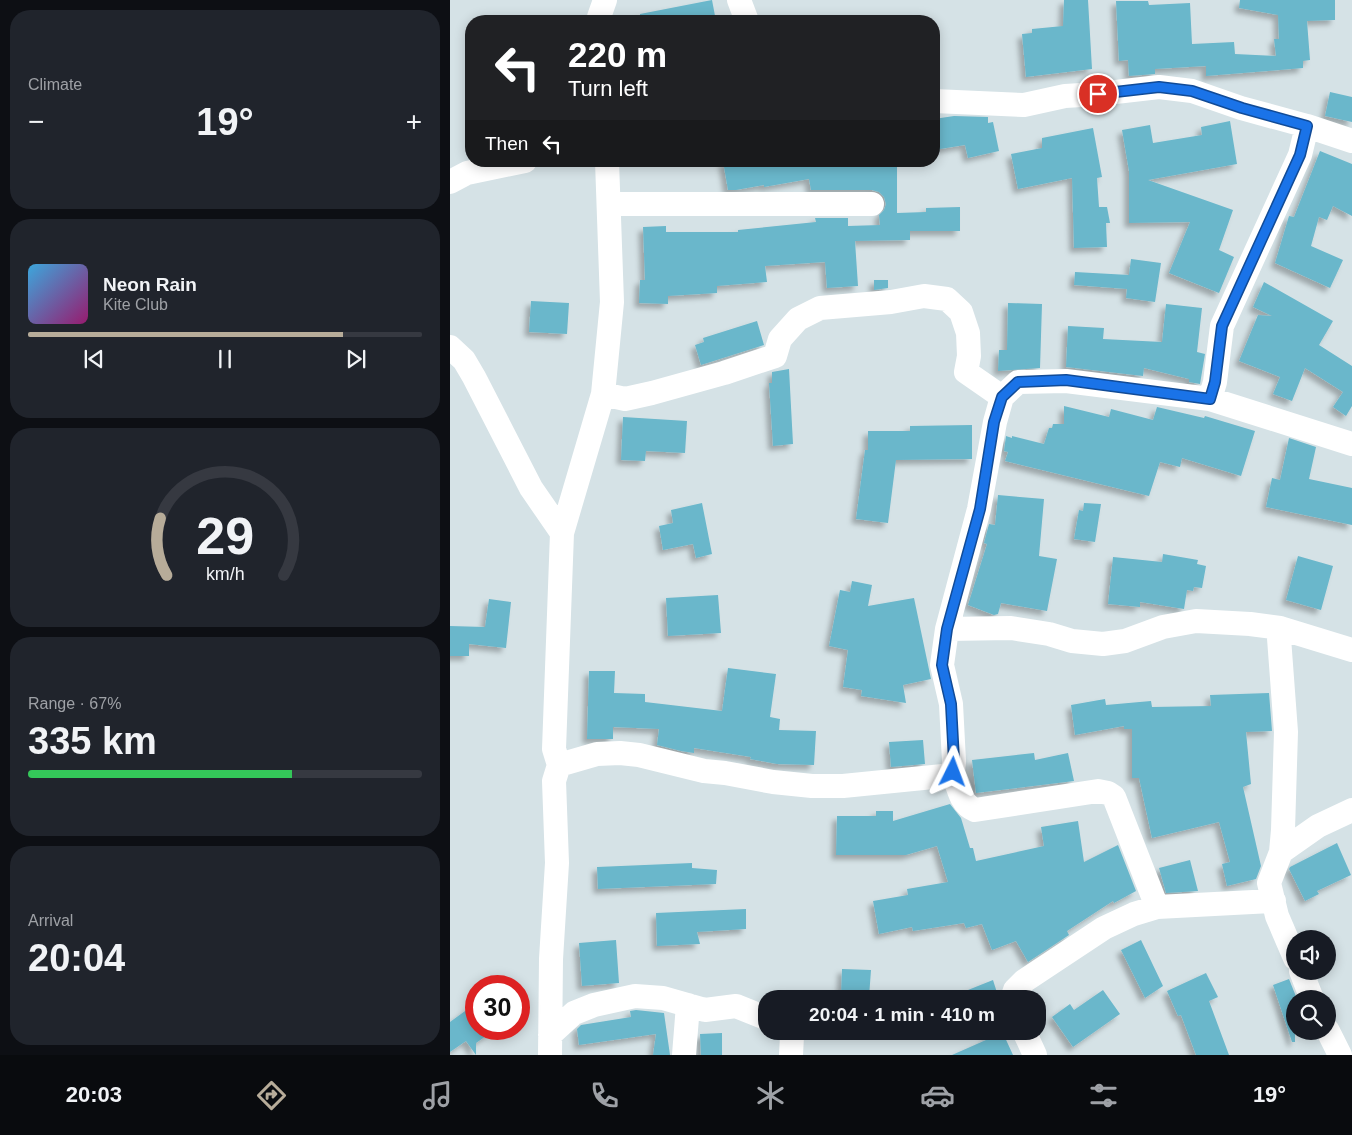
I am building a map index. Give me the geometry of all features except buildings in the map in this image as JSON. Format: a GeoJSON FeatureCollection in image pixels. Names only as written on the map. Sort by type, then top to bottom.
{"type":"FeatureCollection","features":[{"type":"Feature","properties":{"kind":"street"},"geometry":{"type":"LineString","coordinates":[[600,15],[605,0]]}},
{"type":"Feature","properties":{"kind":"street"},"geometry":{"type":"LineString","coordinates":[[739,0],[745,15]]}},
{"type":"Feature","properties":{"kind":"street"},"geometry":{"type":"LineString","coordinates":[[940,101],[1024,105],[1065,96],[1159,87],[1192,91],[1352,141]]}},
{"type":"Feature","properties":{"kind":"street"},"geometry":{"type":"LineString","coordinates":[[1210,399],[1215,382],[1222,326],[1300,155],[1307,126]]}},
{"type":"Feature","properties":{"kind":"street"},"geometry":{"type":"LineString","coordinates":[[450,182],[467,173],[496,167]]}},
{"type":"Feature","properties":{"kind":"street"},"geometry":{"type":"LineString","coordinates":[[550,1045],[551,959],[557,863],[554,781],[559,765],[554,749],[562,533],[603,394],[612,302],[607,167]]}},
{"type":"Feature","properties":{"kind":"street"},"geometry":{"type":"LineString","coordinates":[[609,204],[872,204]]}},
{"type":"Feature","properties":{"kind":"street"},"geometry":{"type":"LineString","coordinates":[[603,394],[625,399],[652,393],[724,373],[774,356],[780,339],[798,319],[820,308],[891,302],[924,296],[947,299],[961,312],[968,333],[969,356],[966,372],[1002,397]]}},
{"type":"Feature","properties":{"kind":"street"},"geometry":{"type":"LineString","coordinates":[[450,347],[464,360],[530,488],[562,533]]}},
{"type":"Feature","properties":{"kind":"street"},"geometry":{"type":"LineString","coordinates":[[1157,907],[1114,797],[1108,793],[1098,791],[975,810],[968,807],[964,802],[953,772],[951,704],[942,665],[947,629],[980,509],[994,422],[1002,397],[1018,382],[1066,380],[1210,399],[1352,444]]}},
{"type":"Feature","properties":{"kind":"street"},"geometry":{"type":"LineString","coordinates":[[947,629],[1011,628],[1049,634],[1072,641],[1103,644],[1126,641],[1163,627],[1196,621],[1280,628],[1352,650]]}},
{"type":"Feature","properties":{"kind":"street"},"geometry":{"type":"LineString","coordinates":[[1280,628],[1279,638],[1286,732],[1281,852],[1269,883],[1277,916],[1286,937]]}},
{"type":"Feature","properties":{"kind":"street"},"geometry":{"type":"LineString","coordinates":[[559,765],[597,754],[620,753],[638,755],[704,771],[772,782],[812,786],[843,786],[943,776],[953,772]]}},
{"type":"Feature","properties":{"kind":"street"},"geometry":{"type":"LineString","coordinates":[[1281,852],[1318,826],[1352,810]]}},
{"type":"Feature","properties":{"kind":"street"},"geometry":{"type":"LineString","coordinates":[[1015,990],[1104,928],[1134,914],[1157,907],[1274,901]]}},
{"type":"Feature","properties":{"kind":"street"},"geometry":{"type":"LineString","coordinates":[[550,1045],[574,1013],[594,1005],[635,996],[663,998],[705,1010],[736,1006],[758,1015]]}},
{"type":"Feature","properties":{"kind":"street"},"geometry":{"type":"LineString","coordinates":[[684,1055],[688,1005]]}},
{"type":"Feature","properties":{"kind":"street"},"geometry":{"type":"LineString","coordinates":[[791,1055],[792,1040]]}},
{"type":"Feature","properties":{"kind":"street"},"geometry":{"type":"LineString","coordinates":[[1028,1040],[1036,1055]]}},
{"type":"Feature","properties":{"kind":"street"},"geometry":{"type":"LineString","coordinates":[[1332,1040],[1340,1055]]}},
{"type":"Feature","properties":{"kind":"route"},"geometry":{"type":"LineString","coordinates":[[953,772],[951,704],[942,665],[947,629],[980,509],[994,422],[1002,397],[1018,382],[1066,380],[1210,399],[1215,382],[1222,326],[1300,155],[1307,126],[1242,108],[1192,91],[1159,87],[1098,94]]}}]}
